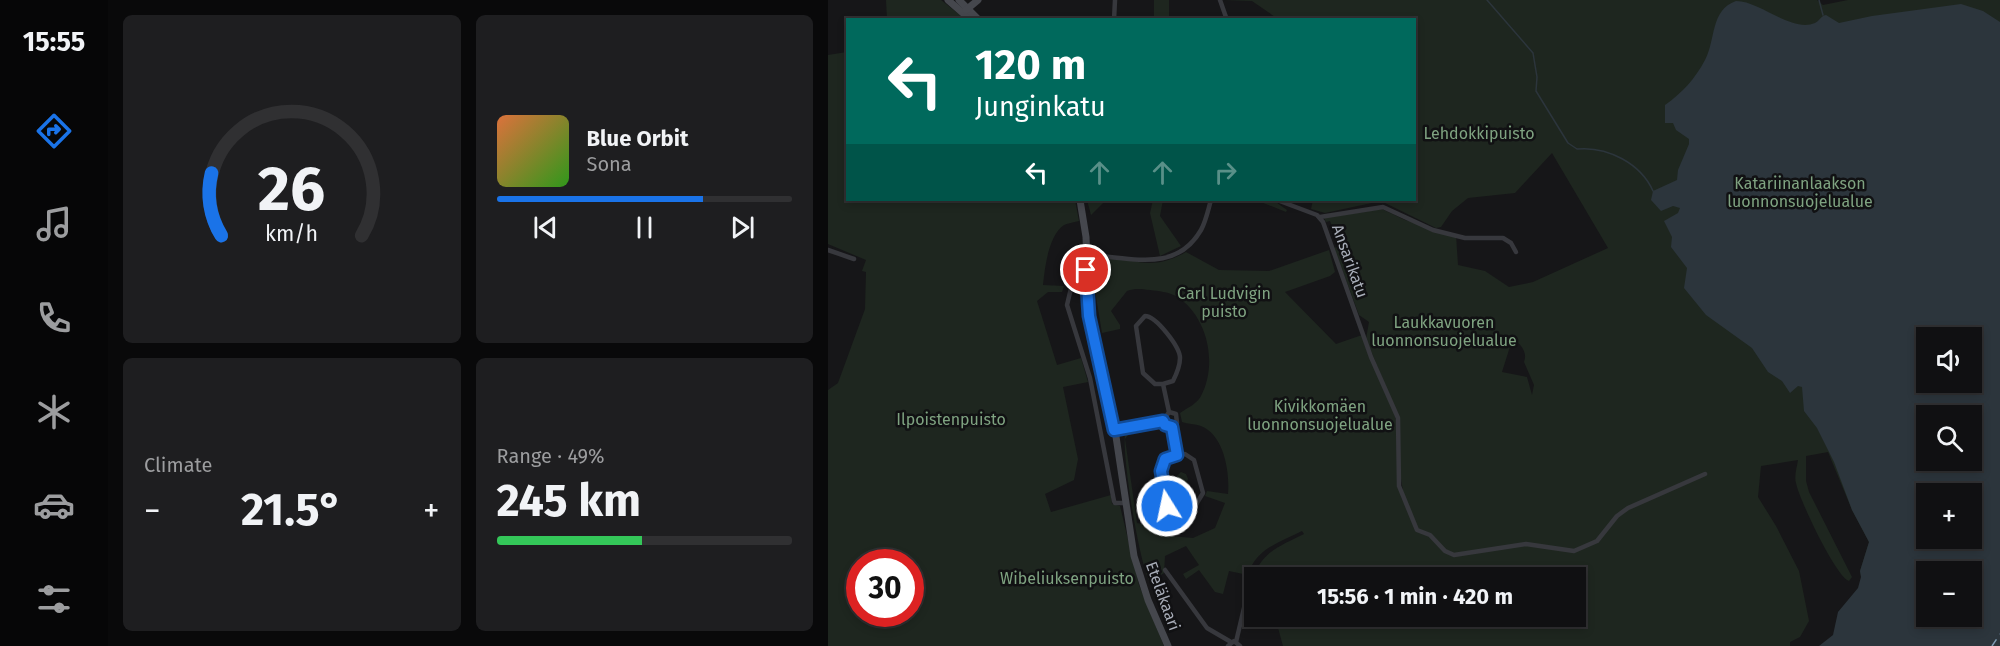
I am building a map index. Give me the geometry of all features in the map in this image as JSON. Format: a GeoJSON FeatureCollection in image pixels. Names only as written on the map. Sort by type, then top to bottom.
{"type":"FeatureCollection","features":[{"type":"Feature","properties":{"kind":"main road"},"geometry":{"type":"LineString","coordinates":[[948,0],[976,18]]}},
{"type":"Feature","properties":{"kind":"main road"},"geometry":{"type":"LineString","coordinates":[[959,0],[970,18]]}},
{"type":"Feature","properties":{"kind":"main road"},"geometry":{"type":"LineString","coordinates":[[966,10],[978,0]]}},
{"type":"Feature","properties":{"kind":"main road","name":"Eteläkaari"},"geometry":{"type":"LineString","coordinates":[[1080,201],[1085,224],[1089,316],[1114,430],[1138,572],[1168,646]]}},
{"type":"Feature","properties":{"kind":"street"},"geometry":{"type":"LineString","coordinates":[[1114,0],[1114,18]]}},
{"type":"Feature","properties":{"kind":"street"},"geometry":{"type":"LineString","coordinates":[[1220,0],[1226,18]]}},
{"type":"Feature","properties":{"kind":"street"},"geometry":{"type":"LineString","coordinates":[[1086,255],[1149,262],[1173,256],[1195,239],[1202,229],[1211,201]]}},
{"type":"Feature","properties":{"kind":"street","name":"Ansarikatu"},"geometry":{"type":"LineString","coordinates":[[1280,201],[1320,217],[1371,357],[1398,418],[1399,486],[1402,497],[1417,530],[1430,535],[1445,552],[1459,554],[1526,544],[1541,544],[1567,552],[1583,548],[1603,536],[1622,512],[1705,474]]}},
{"type":"Feature","properties":{"kind":"street"},"geometry":{"type":"LineString","coordinates":[[1320,217],[1383,207],[1434,230],[1465,238],[1503,238],[1511,243],[1516,252]]}},
{"type":"Feature","properties":{"kind":"street"},"geometry":{"type":"LineString","coordinates":[[828,250],[854,259]]}},
{"type":"Feature","properties":{"kind":"street"},"geometry":{"type":"LineString","coordinates":[[1086,282],[1072,284],[1067,305],[1090,378],[1114,501],[1125,503]]}},
{"type":"Feature","properties":{"kind":"street"},"geometry":{"type":"LineString","coordinates":[[1145,316],[1156,320],[1179,355],[1175,379],[1163,384],[1155,384],[1143,373],[1136,326],[1145,316]]}},
{"type":"Feature","properties":{"kind":"street"},"geometry":{"type":"LineString","coordinates":[[1114,430],[1163,421],[1169,412],[1163,384]]}},
{"type":"Feature","properties":{"kind":"street"},"geometry":{"type":"LineString","coordinates":[[1163,421],[1165,425],[1172,427],[1178,423],[1178,418],[1174,413],[1169,412]]}},
{"type":"Feature","properties":{"kind":"street"},"geometry":{"type":"LineString","coordinates":[[1172,427],[1177,455]]}},
{"type":"Feature","properties":{"kind":"street"},"geometry":{"type":"LineString","coordinates":[[1185,454],[1194,460],[1203,493],[1195,506],[1173,512],[1167,506],[1161,469],[1165,459],[1177,455],[1185,454]]}},
{"type":"Feature","properties":{"kind":"street"},"geometry":{"type":"LineString","coordinates":[[1165,570],[1207,628],[1234,644],[1244,605]]}},
{"type":"Feature","properties":{"kind":"green space"},"geometry":{"type":"Polygon","coordinates":[[[886,0],[941,0],[964,18],[887,18],[886,0]]]}},
{"type":"Feature","properties":{"kind":"green space"},"geometry":{"type":"Polygon","coordinates":[[[1154,0],[1169,0],[1169,18],[1154,18],[1154,0]]]}},
{"type":"Feature","properties":{"kind":"green space"},"geometry":{"type":"Polygon","coordinates":[[[1224,0],[1817,0],[1823,5],[1848,0],[2000,0],[2000,257],[1962,291],[1931,327],[1916,327],[1916,344],[1858,411],[1881,530],[1861,577],[1860,571],[1869,542],[1852,510],[1828,452],[1806,456],[1806,481],[1809,492],[1852,577],[1849,581],[1827,552],[1804,505],[1795,480],[1798,460],[1761,466],[1758,497],[1799,571],[1809,621],[1800,637],[1790,642],[1790,646],[1283,646],[1278,627],[1586,627],[1586,567],[1258,567],[1273,550],[1304,534],[1302,531],[1269,547],[1251,567],[1244,567],[1244,574],[1229,571],[1223,594],[1215,592],[1199,570],[1186,579],[1183,574],[1199,565],[1186,546],[1165,556],[1164,573],[1150,582],[1141,556],[1133,512],[1126,466],[1125,439],[1137,523],[1166,528],[1170,536],[1193,538],[1215,528],[1225,503],[1205,496],[1207,491],[1228,494],[1228,475],[1224,455],[1215,437],[1209,431],[1201,426],[1182,422],[1180,413],[1199,399],[1206,383],[1209,370],[1207,342],[1196,316],[1187,305],[1176,296],[1144,289],[1127,291],[1111,311],[1120,329],[1102,333],[1093,279],[1095,260],[1117,258],[1147,263],[1171,259],[1186,252],[1219,270],[1269,271],[1329,250],[1335,272],[1330,276],[1285,292],[1336,344],[1362,335],[1395,416],[1402,499],[1404,497],[1400,473],[1399,418],[1366,339],[1369,322],[1359,315],[1334,248],[1339,246],[1330,221],[1326,222],[1324,218],[1382,209],[1405,220],[1456,235],[1458,265],[1485,271],[1509,287],[1533,282],[1608,248],[1552,153],[1515,193],[1468,198],[1452,211],[1441,227],[1436,228],[1381,201],[1416,201],[1416,18],[1277,18],[1252,1],[1224,0]],[[1513,337],[1502,372],[1527,377],[1532,395],[1534,385],[1524,362],[1524,351],[1513,337]]]}},
{"type":"Feature","properties":{"kind":"green space","name":"Ilpoistenpuisto"},"geometry":{"type":"Polygon","coordinates":[[[846,52],[846,201],[1075,201],[1079,221],[1064,225],[1054,237],[1045,270],[1043,285],[1064,286],[1062,292],[1048,292],[1037,301],[1057,365],[1081,358],[1088,382],[1063,387],[1078,459],[1074,480],[1045,494],[1051,512],[1111,495],[1112,504],[1120,506],[1139,585],[1164,646],[828,646],[828,390],[838,383],[865,309],[866,272],[862,271],[866,260],[828,244],[828,55],[846,52]]]}},
{"type":"Feature","properties":{"kind":"green space"},"geometry":{"type":"Polygon","coordinates":[[[1087,201],[1105,201],[1091,215],[1087,201]]]}},
{"type":"Feature","properties":{"kind":"green space"},"geometry":{"type":"Polygon","coordinates":[[[1153,201],[1163,201],[1160,216],[1181,246],[1160,256],[1150,213],[1153,201]]]}},
{"type":"Feature","properties":{"kind":"green space"},"geometry":{"type":"Polygon","coordinates":[[[1258,201],[1274,201],[1287,210],[1286,212],[1258,201]]]}},
{"type":"Feature","properties":{"kind":"green space"},"geometry":{"type":"Polygon","coordinates":[[[1313,201],[1381,201],[1325,213],[1311,209],[1313,201]]]}},
{"type":"Feature","properties":{"kind":"green space"},"geometry":{"type":"Polygon","coordinates":[[[1181,472],[1186,474],[1188,479],[1186,484],[1190,489],[1185,495],[1181,493],[1177,476],[1181,472]]]}},
{"type":"Feature","properties":{"kind":"green space"},"geometry":{"type":"Polygon","coordinates":[[[1175,486],[1181,495],[1194,503],[1188,506],[1172,508],[1172,505],[1178,507],[1181,500],[1175,486]]]}},
{"type":"Feature","properties":{"kind":"shaded area"},"geometry":{"type":"Polygon","coordinates":[[[1736,1],[1745,2],[1796,24],[1806,25],[1815,23],[1826,15],[1839,23],[1872,16],[1961,4],[1983,11],[2000,22],[2000,646],[1819,646],[1833,635],[1838,612],[1858,588],[1860,571],[1869,542],[1852,510],[1834,462],[1817,428],[1804,411],[1802,387],[1798,386],[1790,393],[1782,381],[1768,372],[1752,348],[1706,315],[1684,288],[1687,268],[1671,247],[1672,237],[1664,221],[1678,213],[1680,208],[1673,206],[1661,211],[1651,200],[1653,191],[1677,180],[1678,170],[1689,144],[1689,139],[1676,130],[1673,123],[1665,123],[1665,105],[1688,85],[1701,67],[1722,11],[1736,1]]]}},
{"type":"Feature","properties":{"kind":"waterway"},"geometry":{"type":"LineString","coordinates":[[1487,0],[1533,53],[1537,77],[1536,91],[1568,143],[1577,149],[1600,150],[1622,159],[1632,165],[1648,181],[1653,191]]}},
{"type":"Feature","properties":{"kind":"waterway"},"geometry":{"type":"LineString","coordinates":[[1819,0],[1823,15]]}},
{"type":"Feature","properties":{"kind":"ferry route"},"geometry":{"type":"LineString","coordinates":[[1992,646],[2000,634]]}},
{"type":"Feature","properties":{"kind":"route"},"geometry":{"type":"LineString","coordinates":[[1086,270],[1089,316],[1114,430],[1163,421],[1165,425],[1172,427],[1177,455],[1165,459],[1161,469],[1167,506]]}},
{"type":"Feature","properties":{"kind":"park label","name":"Lehdokkipuisto"},"geometry":{"type":"Point","coordinates":[1479,133]}},
{"type":"Feature","properties":{"kind":"park label","name":"Katariinanlaakson luonnonsuojelualue"},"geometry":{"type":"Point","coordinates":[1800,192]}},
{"type":"Feature","properties":{"kind":"park label","name":"Carl Ludvigin puisto"},"geometry":{"type":"Point","coordinates":[1224,302]}},
{"type":"Feature","properties":{"kind":"park label","name":"Laukkavuoren luonnonsuojelualue"},"geometry":{"type":"Point","coordinates":[1444,331]}},
{"type":"Feature","properties":{"kind":"park label","name":"Kivikkomäen luonnonsuojelualue"},"geometry":{"type":"Point","coordinates":[1320,415]}},
{"type":"Feature","properties":{"kind":"park label","name":"Wibeliuksenpuisto"},"geometry":{"type":"Point","coordinates":[1067,578]}}]}
